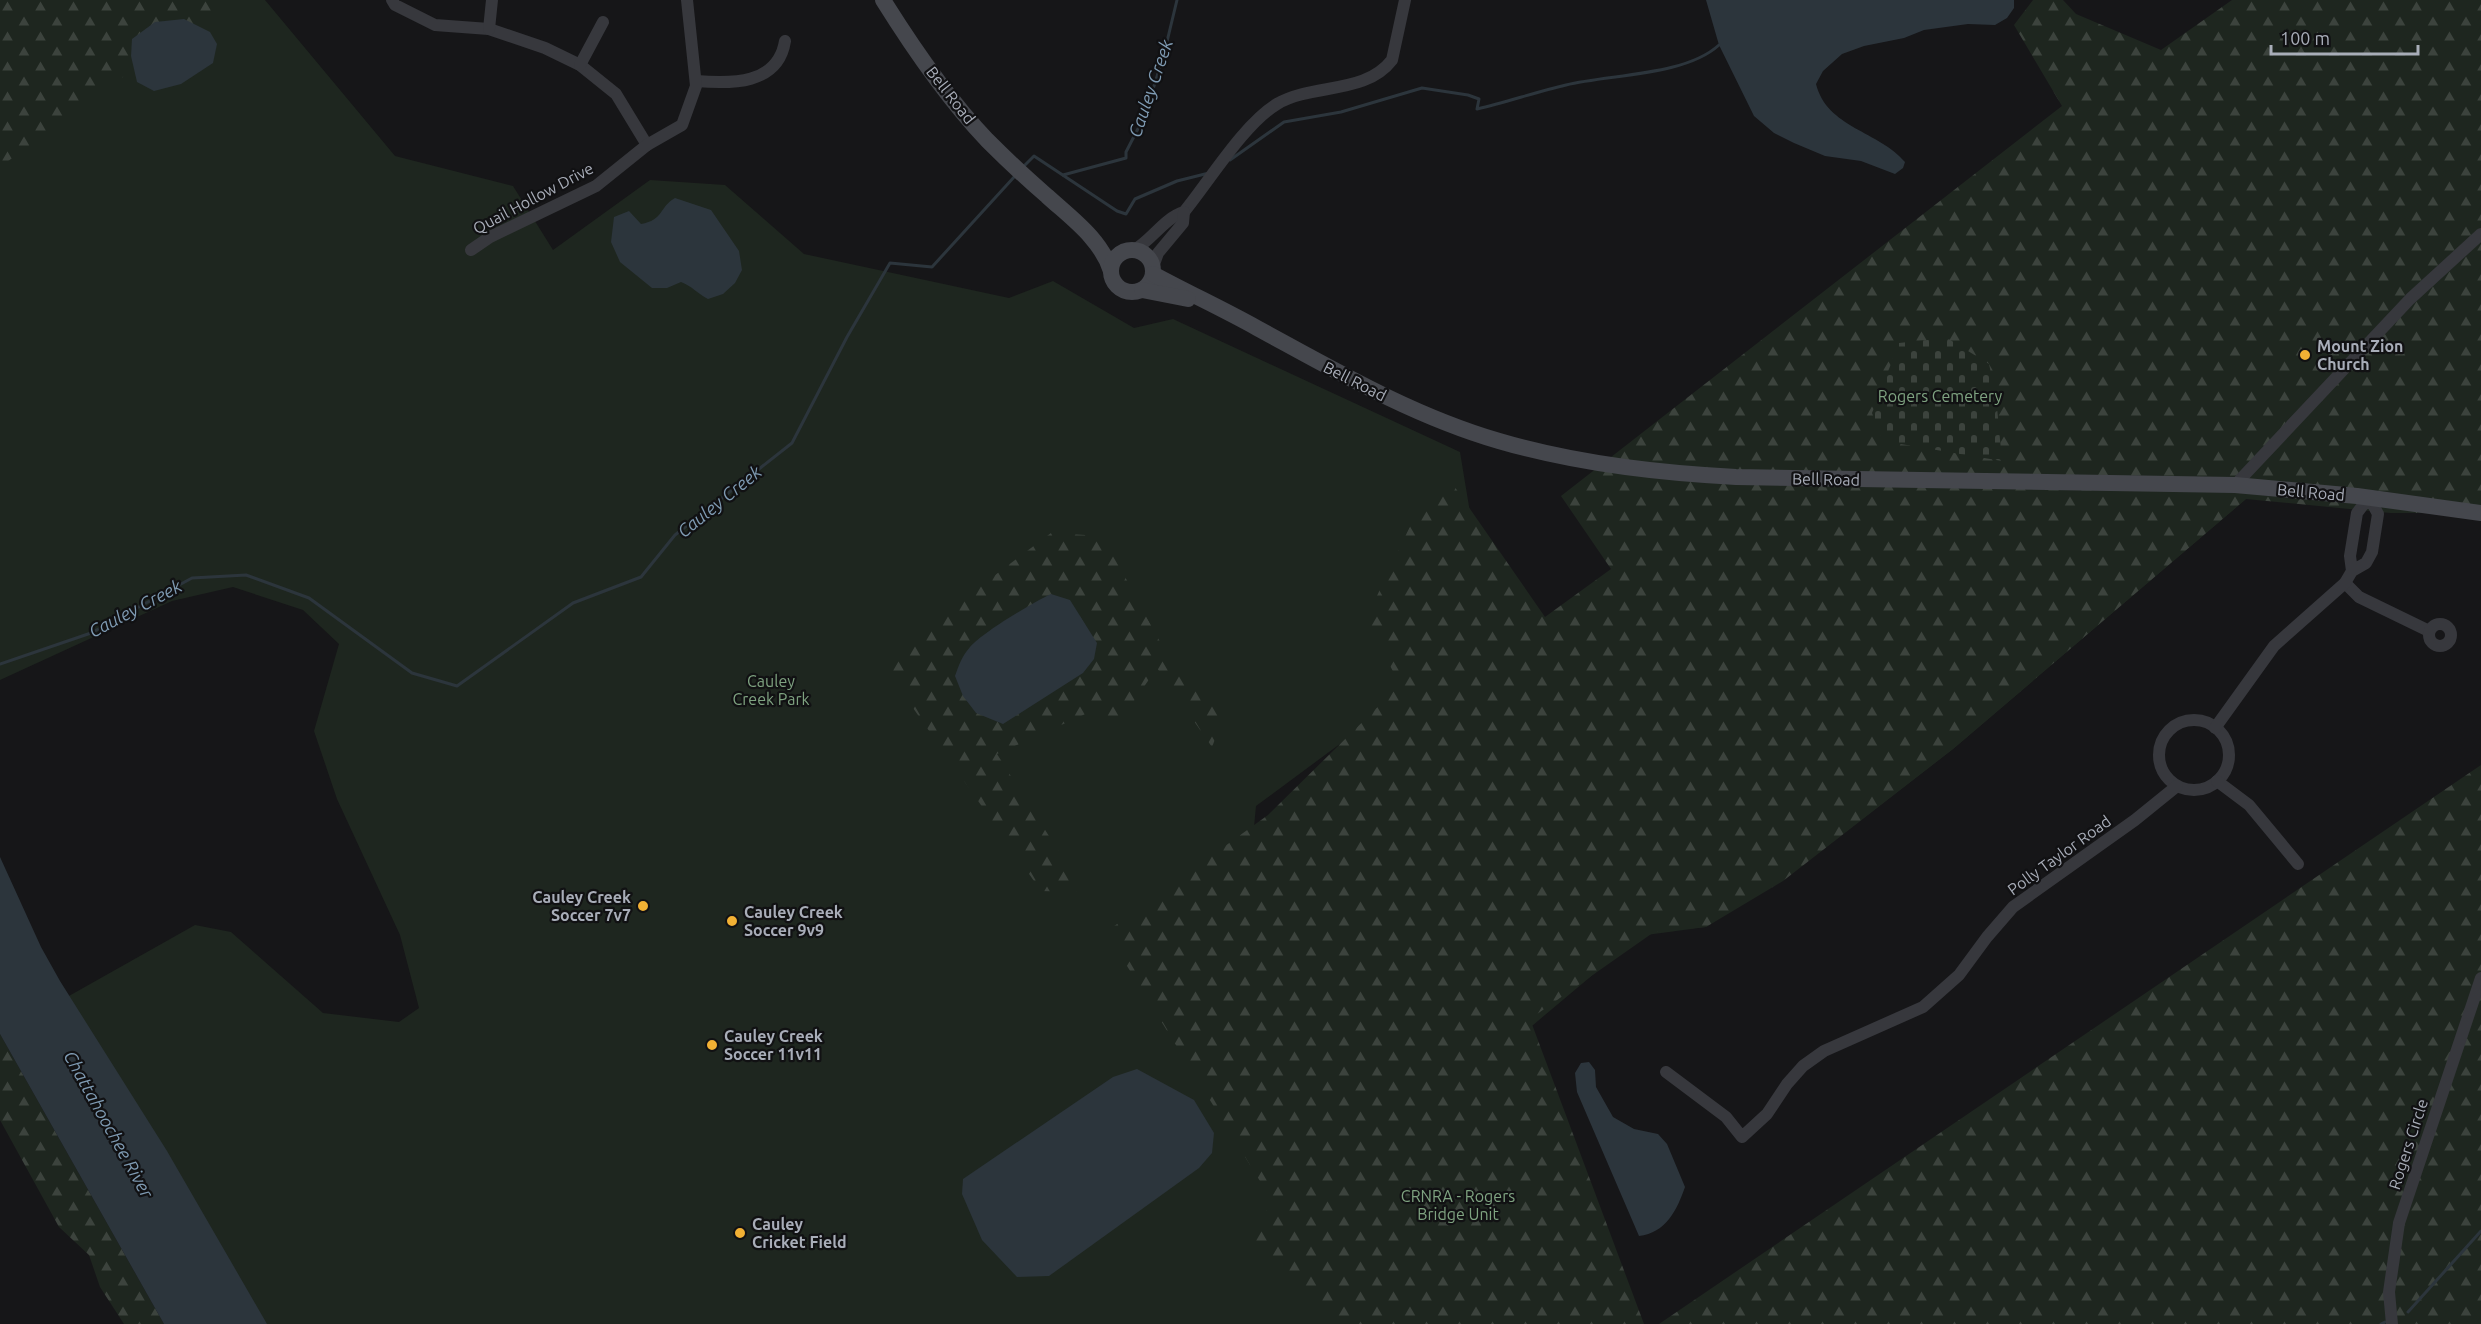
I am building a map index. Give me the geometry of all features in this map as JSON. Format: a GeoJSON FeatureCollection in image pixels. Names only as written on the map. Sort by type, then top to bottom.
{"type":"FeatureCollection","features":[{"type":"Feature","properties":{"kind":"street"},"geometry":{"type":"LineString","coordinates":[[392,0],[395,5],[435,25],[489,29],[545,48],[580,64],[616,94],[647,145]]}},
{"type":"Feature","properties":{"kind":"street"},"geometry":{"type":"LineString","coordinates":[[489,29],[492,0]]}},
{"type":"Feature","properties":{"kind":"street","name":"Quail Hollow Drive"},"geometry":{"type":"LineString","coordinates":[[471,250],[490,237],[596,186],[647,145],[682,125],[696,81],[687,0]]}},
{"type":"Feature","properties":{"kind":"street","name":"Bell Road"},"geometry":{"type":"LineString","coordinates":[[883,0],[924,61],[986,139],[1084,228],[1107,257],[1116,285],[1121,289],[1135,292],[1142,290],[1204,302]]}},
{"type":"Feature","properties":{"kind":"street"},"geometry":{"type":"LineString","coordinates":[[1142,290],[1151,281],[1158,253],[1183,223],[1184,212],[1250,127],[1266,111],[1281,102],[1309,92],[1341,87],[1375,76],[1386,68],[1392,60],[1405,0]]}},
{"type":"Feature","properties":{"kind":"street"},"geometry":{"type":"LineString","coordinates":[[580,64],[603,22]]}},
{"type":"Feature","properties":{"kind":"street"},"geometry":{"type":"LineString","coordinates":[[696,81],[729,83],[759,76],[775,65],[783,54],[785,41]]}},
{"type":"Feature","properties":{"kind":"street"},"geometry":{"type":"LineString","coordinates":[[1111,271],[1116,258],[1145,244],[1174,215],[1184,212]]}},
{"type":"Feature","properties":{"kind":"street","name":"Bell Road"},"geometry":{"type":"LineString","coordinates":[[1084,228],[1094,231],[1117,247],[1146,256],[1153,271],[1204,302],[1237,317],[1370,390],[1427,415],[1499,441],[1580,461],[1677,474],[1736,477],[2235,485],[2369,497],[2481,513]]}},
{"type":"Feature","properties":{"kind":"street"},"geometry":{"type":"LineString","coordinates":[[2235,485],[2391,319],[2481,234]]}},
{"type":"Feature","properties":{"kind":"street"},"geometry":{"type":"LineString","coordinates":[[2215,728],[2274,646],[2345,582],[2352,571],[2366,563],[2372,552],[2378,514],[2369,497],[2357,513],[2350,556],[2352,571]]}},
{"type":"Feature","properties":{"kind":"street"},"geometry":{"type":"LineString","coordinates":[[2354,537],[2374,540]]}},
{"type":"Feature","properties":{"kind":"street"},"geometry":{"type":"LineString","coordinates":[[2345,582],[2359,597],[2429,631]]}},
{"type":"Feature","properties":{"kind":"street"},"geometry":{"type":"LineString","coordinates":[[2188,720],[2204,722],[2215,728],[2222,735],[2229,757],[2226,769],[2217,781],[2206,788],[2196,790],[2177,786],[2168,780],[2160,766],[2158,754],[2165,734],[2178,723],[2188,720]]}},
{"type":"Feature","properties":{"kind":"street"},"geometry":{"type":"LineString","coordinates":[[2217,781],[2249,805],[2298,864]]}},
{"type":"Feature","properties":{"kind":"street","name":"Polly Taylor Road"},"geometry":{"type":"LineString","coordinates":[[1666,1072],[1726,1117],[1742,1137],[1767,1114],[1787,1084],[1803,1066],[1824,1051],[1849,1038],[1923,1007],[1959,975],[2013,907],[2135,820],[2177,786]]}},
{"type":"Feature","properties":{"kind":"street","name":"Rogers Circle"},"geometry":{"type":"LineString","coordinates":[[2392,1324],[2389,1292],[2399,1223],[2481,978]]}},
{"type":"Feature","properties":{"kind":"green space"},"geometry":{"type":"Polygon","coordinates":[[[0,0],[228,0],[0,167],[0,0]]]}},
{"type":"Feature","properties":{"kind":"green space","name":"Cauley Creek Park"},"geometry":{"type":"Polygon","coordinates":[[[180,0],[265,0],[395,156],[513,186],[553,250],[650,180],[725,185],[804,254],[1009,298],[1053,281],[1134,328],[1173,319],[1460,452],[1490,633],[1256,806],[1249,880],[2246,499],[1953,749],[1813,857],[1706,927],[1639,936],[1520,1036],[1638,1324],[257,1324],[60,1001],[195,925],[231,932],[323,1013],[399,1022],[419,1008],[400,935],[337,799],[314,731],[339,644],[303,610],[233,587],[172,601],[0,680],[0,123],[180,0]]]}},
{"type":"Feature","properties":{"kind":"green space","name":"CRNRA - Rogers Bridge Unit"},"geometry":{"type":"Polygon","coordinates":[[[2033,0],[2063,0],[2076,14],[2161,50],[2232,0],[2481,0],[2481,513],[2391,513],[2246,499],[1953,749],[1783,881],[1706,927],[1654,932],[1530,1019],[1644,1324],[1334,1324],[1312,1299],[1245,1240],[1273,1202],[1106,932],[1268,815],[1400,685],[1366,619],[1413,520],[1452,483],[1545,617],[1611,569],[1561,496],[2062,106],[2014,25],[2033,0]]]}},
{"type":"Feature","properties":{"kind":"green space","name":"Rogers Cemetery"},"geometry":{"type":"Polygon","coordinates":[[[1947,338],[1989,364],[1996,397],[2002,461],[1883,441],[1872,413],[1899,343],[1947,338]]]}},
{"type":"Feature","properties":{"kind":"green space"},"geometry":{"type":"Polygon","coordinates":[[[1051,533],[1103,536],[1166,653],[1224,716],[1212,747],[1157,668],[1120,721],[1092,711],[997,754],[1073,874],[1077,892],[1041,891],[883,665],[978,588],[1051,533]]]}},
{"type":"Feature","properties":{"kind":"green space"},"geometry":{"type":"Polygon","coordinates":[[[2481,765],[2481,1324],[1659,1324],[2481,765]]]}},
{"type":"Feature","properties":{"kind":"green space"},"geometry":{"type":"Polygon","coordinates":[[[0,1034],[164,1324],[124,1324],[100,1287],[89,1255],[59,1227],[0,1120],[0,1034]]]}},
{"type":"Feature","properties":{"kind":"water"},"geometry":{"type":"Polygon","coordinates":[[[1706,0],[2014,0],[2014,8],[2007,18],[1995,25],[1968,24],[1924,30],[1904,38],[1864,46],[1842,54],[1823,71],[1816,84],[1822,99],[1842,120],[1882,143],[1905,162],[1903,168],[1895,174],[1861,161],[1825,156],[1774,133],[1754,116],[1719,45],[1706,0]]]}},
{"type":"Feature","properties":{"kind":"water"},"geometry":{"type":"Polygon","coordinates":[[[184,19],[210,32],[217,44],[213,63],[181,84],[154,91],[137,82],[131,56],[132,39],[155,22],[184,19]]]}},
{"type":"Feature","properties":{"kind":"water"},"geometry":{"type":"Polygon","coordinates":[[[675,198],[711,210],[739,251],[742,270],[735,283],[723,294],[708,299],[681,282],[667,288],[652,288],[620,262],[611,242],[614,217],[629,211],[641,224],[648,222],[654,220],[675,198]]]}},
{"type":"Feature","properties":{"kind":"water"},"geometry":{"type":"Polygon","coordinates":[[[1051,594],[1070,600],[1097,643],[1094,659],[1083,673],[1003,724],[976,713],[963,696],[955,676],[965,654],[976,641],[996,626],[1051,594]]]}},
{"type":"Feature","properties":{"kind":"water","name":"Chattahoochee River"},"geometry":{"type":"Polygon","coordinates":[[[0,857],[41,947],[60,981],[167,1151],[267,1324],[164,1324],[0,1034],[0,857]]]}},
{"type":"Feature","properties":{"kind":"water"},"geometry":{"type":"Polygon","coordinates":[[[1589,1062],[1595,1070],[1596,1087],[1613,1117],[1634,1129],[1658,1134],[1667,1144],[1685,1187],[1669,1219],[1648,1234],[1639,1236],[1577,1092],[1575,1073],[1581,1063],[1589,1062]]]}},
{"type":"Feature","properties":{"kind":"water"},"geometry":{"type":"Polygon","coordinates":[[[1137,1069],[1194,1100],[1214,1133],[1212,1153],[1199,1168],[1049,1276],[1017,1277],[982,1240],[962,1194],[963,1179],[1113,1077],[1137,1069]]]}},
{"type":"Feature","properties":{"kind":"waterway","name":"Cauley Creek"},"geometry":{"type":"LineString","coordinates":[[1063,175],[1126,158],[1126,152],[1145,115],[1164,54],[1177,0]]}},
{"type":"Feature","properties":{"kind":"waterway"},"geometry":{"type":"LineString","coordinates":[[1230,160],[1284,122],[1341,112],[1422,88],[1468,95],[1479,99],[1477,109],[1584,81],[1647,72],[1687,63],[1705,55],[1719,45]]}},
{"type":"Feature","properties":{"kind":"waterway"},"geometry":{"type":"LineString","coordinates":[[1023,167],[1034,156],[1117,211],[1126,214],[1135,199],[1177,181],[1209,173]]}},
{"type":"Feature","properties":{"kind":"waterway","name":"Cauley Creek"},"geometry":{"type":"LineString","coordinates":[[0,664],[91,633],[192,578],[246,575],[309,598],[412,673],[457,686],[573,603],[641,577],[675,535],[792,443],[847,337],[890,263],[932,267],[1015,176]]}},
{"type":"Feature","properties":{"kind":"waterway"},"geometry":{"type":"LineString","coordinates":[[2408,1312],[2481,1231]]}},
{"type":"Feature","properties":{"kind":"waterway"},"geometry":{"type":"LineString","coordinates":[[2381,1324],[2385,1322]]}},
{"type":"Feature","properties":{"kind":"place","name":"Mount Zion Church"},"geometry":{"type":"Point","coordinates":[2305,355]}},
{"type":"Feature","properties":{"kind":"place","name":"Cauley Creek Soccer 7v7"},"geometry":{"type":"Point","coordinates":[643,906]}},
{"type":"Feature","properties":{"kind":"place","name":"Cauley Creek Soccer 9v9"},"geometry":{"type":"Point","coordinates":[732,921]}},
{"type":"Feature","properties":{"kind":"place","name":"Cauley Creek Soccer 11v11"},"geometry":{"type":"Point","coordinates":[712,1045]}},
{"type":"Feature","properties":{"kind":"place","name":"Cauley Cricket Field"},"geometry":{"type":"Point","coordinates":[740,1233]}}]}
